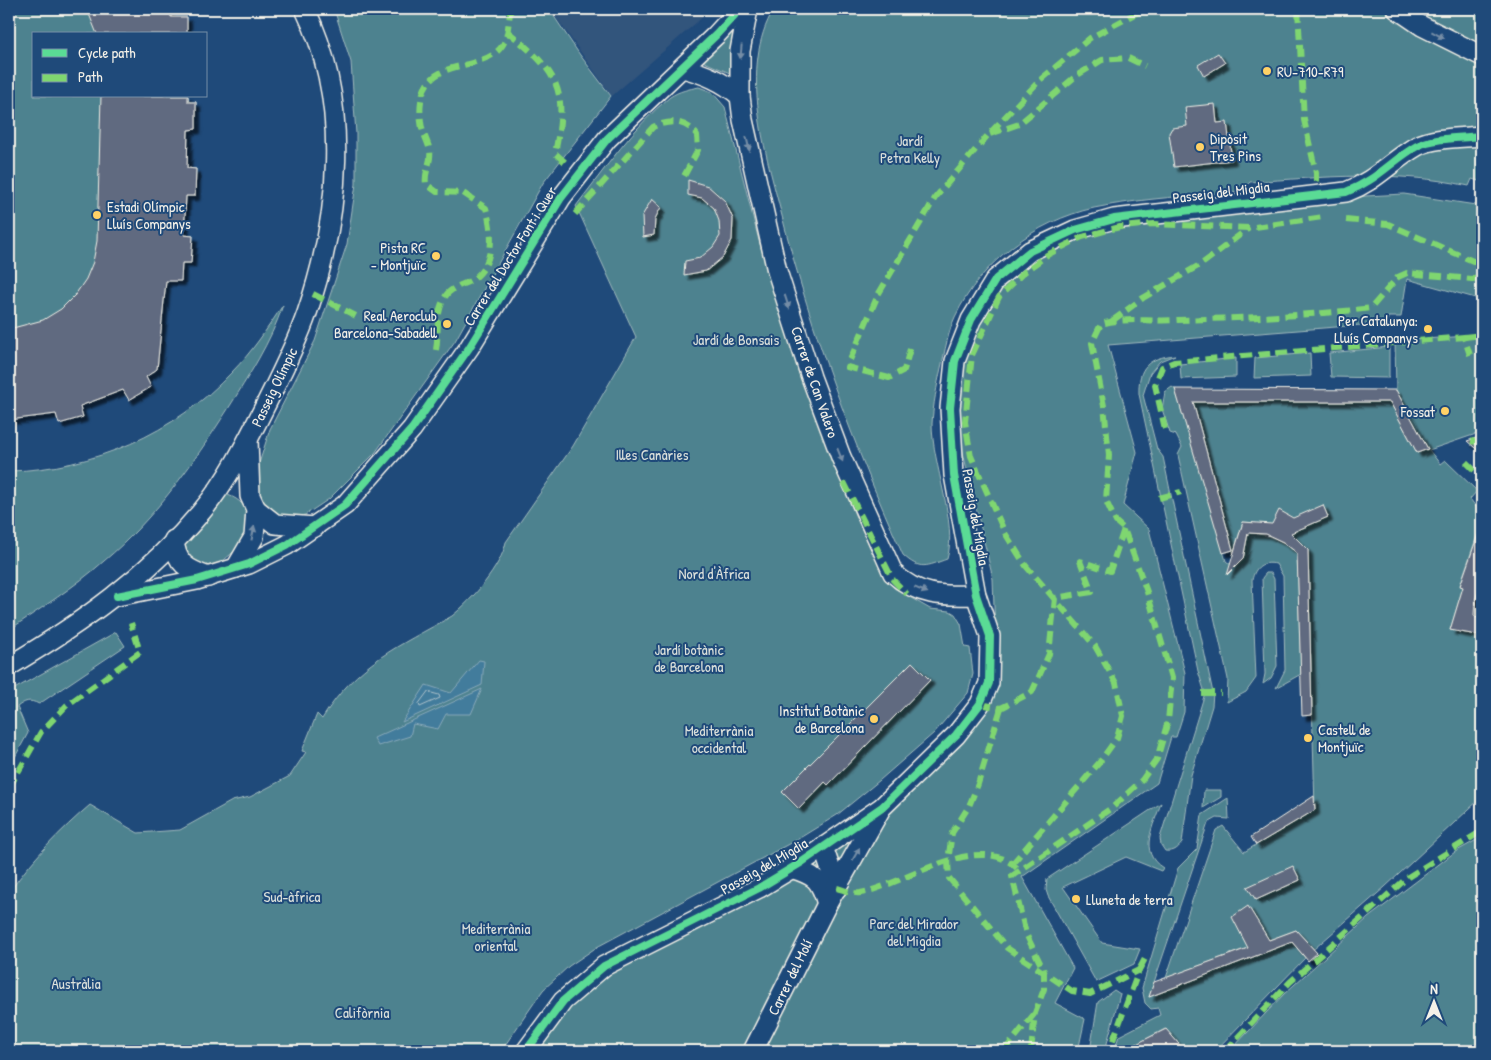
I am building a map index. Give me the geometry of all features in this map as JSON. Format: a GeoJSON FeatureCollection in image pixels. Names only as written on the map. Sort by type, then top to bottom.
{"type":"FeatureCollection","features":[{"type":"Feature","properties":{"kind":"street","name":"Passeig Olímpic"},"geometry":{"type":"LineString","coordinates":[[9,666],[57,638],[117,596],[202,511],[248,439],[290,356],[307,314],[320,270],[335,181],[332,89],[315,29],[305,9]]}},
{"type":"Feature","properties":{"kind":"street","name":"Carrer del Doctor Font i Quer"},"geometry":{"type":"LineString","coordinates":[[236,568],[287,545],[345,505],[412,430],[469,348],[561,198],[607,139],[683,68],[740,9]]}},
{"type":"Feature","properties":{"kind":"street","name":"Carrer de Can Valero"},"geometry":{"type":"LineString","coordinates":[[748,9],[740,51],[740,96],[743,120],[777,271],[811,377],[841,457],[885,559],[893,573],[904,584],[923,591],[940,595],[976,595]]}},
{"type":"Feature","properties":{"kind":"street"},"geometry":{"type":"LineString","coordinates":[[1397,9],[1422,26],[1482,56]]}},
{"type":"Feature","properties":{"kind":"street"},"geometry":{"type":"LineString","coordinates":[[683,68],[706,74],[725,83],[740,96]]}},
{"type":"Feature","properties":{"kind":"street","name":"Passeig del Migdia"},"geometry":{"type":"LineString","coordinates":[[526,1051],[563,1001],[604,966],[759,888],[824,847],[882,807],[956,735],[980,704],[989,683],[990,636],[976,595],[954,475],[950,408],[956,361],[971,320],[996,279],[1030,251],[1075,230],[1114,220],[1346,192],[1364,185],[1419,146],[1446,139],[1482,136]]}},
{"type":"Feature","properties":{"kind":"street"},"geometry":{"type":"LineString","coordinates":[[117,596],[208,577],[236,568],[254,537],[248,439]]}},
{"type":"Feature","properties":{"kind":"street"},"geometry":{"type":"LineString","coordinates":[[219,487],[237,489],[275,524],[315,527]]}},
{"type":"Feature","properties":{"kind":"street"},"geometry":{"type":"LineString","coordinates":[[174,540],[175,552],[182,564],[208,577]]}},
{"type":"Feature","properties":{"kind":"street","name":"Carrer del Molí"},"geometry":{"type":"LineString","coordinates":[[753,1051],[832,896],[882,807]]}},
{"type":"Feature","properties":{"kind":"street"},"geometry":{"type":"LineString","coordinates":[[824,847],[832,896]]}},
{"type":"Feature","properties":{"kind":"street"},"geometry":{"type":"LineString","coordinates":[[791,868],[810,874],[832,896]]}},
{"type":"Feature","properties":{"kind":"shaded area"},"geometry":{"type":"Polygon","coordinates":[[[550,9],[712,9],[612,96],[550,9]]]}},
{"type":"Feature","properties":{"kind":"green space","name":"Estadi Olímpic Lluís Companys"},"geometry":{"type":"Polygon","coordinates":[[[9,9],[170,9],[171,17],[187,17],[187,32],[32,32],[32,98],[188,98],[189,102],[196,102],[196,129],[188,130],[187,168],[196,169],[195,196],[186,196],[184,235],[193,236],[191,263],[182,263],[166,281],[157,369],[123,389],[89,403],[15,419],[14,422],[9,421],[9,9]]]}},
{"type":"Feature","properties":{"kind":"green space"},"geometry":{"type":"Polygon","coordinates":[[[334,9],[549,9],[611,96],[543,183],[455,341],[375,453],[329,499],[305,515],[286,518],[267,511],[258,496],[256,473],[270,429],[315,341],[347,244],[356,184],[356,134],[351,62],[334,9]]]}},
{"type":"Feature","properties":{"kind":"green space","name":"Jardí Petra Kelly"},"geometry":{"type":"Polygon","coordinates":[[[774,9],[1482,9],[1482,182],[1472,179],[1469,186],[1415,178],[1360,176],[1250,182],[1241,191],[1149,200],[1094,208],[1072,214],[1031,234],[1012,247],[979,279],[966,297],[950,329],[933,410],[932,424],[933,440],[947,511],[950,545],[947,559],[929,565],[919,565],[903,555],[867,472],[835,388],[794,260],[769,166],[758,111],[756,84],[763,32],[774,9]]]}},
{"type":"Feature","properties":{"kind":"green space"},"geometry":{"type":"Polygon","coordinates":[[[735,28],[732,74],[702,61],[735,28]]]}},
{"type":"Feature","properties":{"kind":"green space","name":"Jardí botànic de Barcelona"},"geometry":{"type":"Polygon","coordinates":[[[699,87],[712,92],[725,107],[759,241],[799,374],[855,515],[884,576],[894,588],[930,609],[950,611],[955,614],[961,624],[965,647],[970,648],[973,674],[968,693],[934,733],[837,815],[798,839],[597,947],[569,966],[543,990],[501,1051],[9,1051],[9,893],[26,870],[57,835],[90,805],[138,833],[180,830],[232,801],[250,797],[290,776],[306,752],[302,751],[317,714],[322,719],[335,700],[364,670],[396,647],[452,616],[485,582],[498,562],[506,542],[573,446],[636,337],[576,206],[644,121],[673,95],[684,90],[699,87]]]}},
{"type":"Feature","properties":{"kind":"green space","name":"Parc del Mirador del Migdia"},"geometry":{"type":"Polygon","coordinates":[[[1404,194],[1482,206],[1482,314],[1478,315],[1479,299],[1407,279],[1401,317],[1388,317],[1387,323],[1108,345],[1137,452],[1123,505],[1149,529],[1185,673],[1184,712],[1176,737],[1171,737],[1157,783],[1022,877],[1073,968],[1055,1003],[1085,1019],[1078,1051],[526,1051],[563,1001],[882,807],[973,698],[995,633],[993,579],[956,423],[962,364],[972,334],[1006,281],[1029,260],[1075,234],[1121,225],[1366,196],[1404,194]]]}},
{"type":"Feature","properties":{"kind":"green space"},"geometry":{"type":"Polygon","coordinates":[[[283,305],[266,346],[228,409],[201,450],[156,509],[140,527],[93,571],[9,630],[10,471],[41,469],[102,455],[131,444],[159,430],[210,394],[232,372],[253,348],[283,305]]]}},
{"type":"Feature","properties":{"kind":"green space"},"geometry":{"type":"Polygon","coordinates":[[[1482,335],[1482,432],[1429,450],[1440,464],[1445,460],[1477,491],[1470,499],[1482,514],[1482,521],[1460,585],[1463,587],[1450,630],[1482,636],[1482,797],[1385,887],[1314,949],[1296,930],[1166,978],[1216,830],[1223,826],[1244,852],[1315,810],[1308,550],[1286,532],[1263,524],[1243,522],[1233,553],[1193,402],[1390,402],[1417,453],[1428,449],[1396,390],[1395,341],[1482,335]]]}},
{"type":"Feature","properties":{"kind":"green space"},"geometry":{"type":"Polygon","coordinates":[[[1389,347],[1389,378],[1331,377],[1329,353],[1389,347]]]}},
{"type":"Feature","properties":{"kind":"green space"},"geometry":{"type":"Polygon","coordinates":[[[1310,353],[1311,376],[1254,378],[1255,358],[1310,353]]]}},
{"type":"Feature","properties":{"kind":"green space"},"geometry":{"type":"Polygon","coordinates":[[[1175,355],[1160,361],[1150,373],[1143,395],[1157,449],[1163,457],[1213,693],[1212,706],[1191,775],[1182,843],[1175,850],[1165,851],[1161,845],[1160,838],[1205,693],[1198,671],[1139,394],[1140,377],[1146,366],[1158,359],[1175,355]]]}},
{"type":"Feature","properties":{"kind":"green space"},"geometry":{"type":"Polygon","coordinates":[[[1236,358],[1236,377],[1181,379],[1180,364],[1236,358]]]}},
{"type":"Feature","properties":{"kind":"green space"},"geometry":{"type":"Polygon","coordinates":[[[1172,387],[1175,389],[1226,561],[1231,565],[1237,565],[1243,560],[1248,533],[1274,538],[1297,553],[1301,674],[1276,688],[1285,670],[1283,576],[1276,564],[1263,564],[1257,568],[1252,580],[1256,678],[1246,692],[1227,702],[1228,679],[1178,455],[1182,447],[1176,435],[1170,433],[1162,409],[1165,392],[1172,387]]]}},
{"type":"Feature","properties":{"kind":"green space"},"geometry":{"type":"Polygon","coordinates":[[[224,494],[239,501],[244,507],[247,513],[248,527],[241,543],[218,565],[201,565],[192,560],[181,546],[224,494]]]}},
{"type":"Feature","properties":{"kind":"green space"},"geometry":{"type":"Polygon","coordinates":[[[1266,573],[1271,573],[1274,579],[1277,666],[1271,678],[1263,684],[1265,674],[1262,578],[1266,573]]]}},
{"type":"Feature","properties":{"kind":"green space"},"geometry":{"type":"Polygon","coordinates":[[[116,632],[125,646],[39,704],[27,701],[17,707],[28,733],[9,768],[9,692],[116,632]]]}},
{"type":"Feature","properties":{"kind":"green space"},"geometry":{"type":"Polygon","coordinates":[[[1204,790],[1221,790],[1221,797],[1203,808],[1204,790]]]}},
{"type":"Feature","properties":{"kind":"green space"},"geometry":{"type":"Polygon","coordinates":[[[1228,798],[1229,819],[1217,818],[1208,823],[1149,997],[1292,942],[1305,958],[1215,1051],[1185,1051],[1165,1029],[1135,1045],[1131,1051],[1114,1051],[1119,1036],[1160,1015],[1158,1008],[1151,1009],[1145,1003],[1142,988],[1178,868],[1197,849],[1202,815],[1228,798]]]}},
{"type":"Feature","properties":{"kind":"green space"},"geometry":{"type":"Polygon","coordinates":[[[1161,803],[1152,829],[1149,846],[1155,862],[1163,868],[1161,871],[1126,857],[1063,887],[1102,943],[1140,949],[1134,964],[1096,982],[1048,896],[1046,890],[1047,879],[1161,803]]]}},
{"type":"Feature","properties":{"kind":"green space"},"geometry":{"type":"Polygon","coordinates":[[[1482,837],[1482,1051],[1230,1051],[1284,994],[1368,918],[1455,852],[1482,837]]]}},
{"type":"Feature","properties":{"kind":"green space"},"geometry":{"type":"Polygon","coordinates":[[[1114,990],[1120,994],[1105,1051],[1090,1051],[1098,1002],[1114,990]]]}},
{"type":"Feature","properties":{"kind":"water"},"geometry":{"type":"Polygon","coordinates":[[[479,660],[484,661],[482,685],[402,722],[426,685],[451,693],[479,660]]]}},
{"type":"Feature","properties":{"kind":"water"},"geometry":{"type":"Polygon","coordinates":[[[482,689],[471,714],[446,714],[438,729],[413,724],[410,736],[378,746],[374,738],[482,689]]]}},
{"type":"Feature","properties":{"kind":"building"},"geometry":{"type":"Polygon","coordinates":[[[87,9],[170,9],[171,17],[187,17],[187,32],[96,32],[87,9]]]}},
{"type":"Feature","properties":{"kind":"building"},"geometry":{"type":"Polygon","coordinates":[[[1218,53],[1225,63],[1204,76],[1198,65],[1218,53]]]}},
{"type":"Feature","properties":{"kind":"building"},"geometry":{"type":"Polygon","coordinates":[[[101,98],[188,98],[188,102],[196,102],[196,129],[188,130],[187,168],[196,169],[195,196],[186,196],[184,235],[193,236],[191,263],[182,263],[181,281],[166,281],[157,369],[146,377],[151,387],[129,400],[123,390],[80,406],[83,417],[59,424],[56,414],[9,420],[9,329],[43,320],[61,309],[75,295],[86,279],[93,262],[97,241],[101,98]]]}},
{"type":"Feature","properties":{"kind":"building","name":"Dipòsit Tres Pins"},"geometry":{"type":"Polygon","coordinates":[[[1215,104],[1217,123],[1227,122],[1232,160],[1174,167],[1169,133],[1172,128],[1187,126],[1185,107],[1215,104]]]}},
{"type":"Feature","properties":{"kind":"building"},"geometry":{"type":"Polygon","coordinates":[[[688,180],[708,186],[725,201],[733,219],[732,240],[723,257],[706,271],[684,275],[685,261],[700,258],[713,247],[720,236],[719,221],[714,208],[702,198],[688,195],[688,180]]]}},
{"type":"Feature","properties":{"kind":"building"},"geometry":{"type":"Polygon","coordinates":[[[652,199],[661,207],[655,219],[654,235],[643,237],[642,216],[652,199]]]}},
{"type":"Feature","properties":{"kind":"building"},"geometry":{"type":"Polygon","coordinates":[[[1175,389],[1396,390],[1428,449],[1417,453],[1390,402],[1193,402],[1233,550],[1223,553],[1175,389]]]}},
{"type":"Feature","properties":{"kind":"building"},"geometry":{"type":"Polygon","coordinates":[[[1482,436],[1482,454],[1467,441],[1482,436]]]}},
{"type":"Feature","properties":{"kind":"building"},"geometry":{"type":"Polygon","coordinates":[[[1323,505],[1328,517],[1291,533],[1308,550],[1312,715],[1302,716],[1297,553],[1283,542],[1266,534],[1248,533],[1243,559],[1227,575],[1243,522],[1272,524],[1279,510],[1293,518],[1323,505]]]}},
{"type":"Feature","properties":{"kind":"building"},"geometry":{"type":"Polygon","coordinates":[[[1481,526],[1482,578],[1475,601],[1474,616],[1482,621],[1482,636],[1450,630],[1463,587],[1460,586],[1481,526]]]}},
{"type":"Feature","properties":{"kind":"building","name":"Institut Botànic de Barcelona"},"geometry":{"type":"Polygon","coordinates":[[[912,662],[930,680],[828,785],[825,782],[799,809],[782,792],[912,662]]]}},
{"type":"Feature","properties":{"kind":"building"},"geometry":{"type":"Polygon","coordinates":[[[1314,796],[1315,810],[1256,845],[1251,837],[1314,796]]]}},
{"type":"Feature","properties":{"kind":"building"},"geometry":{"type":"Polygon","coordinates":[[[1293,866],[1300,880],[1256,900],[1247,887],[1293,866]]]}},
{"type":"Feature","properties":{"kind":"building"},"geometry":{"type":"Polygon","coordinates":[[[1248,906],[1269,940],[1296,930],[1317,953],[1308,961],[1292,942],[1149,997],[1154,982],[1248,948],[1232,917],[1248,906]]]}},
{"type":"Feature","properties":{"kind":"building"},"geometry":{"type":"Polygon","coordinates":[[[1166,1029],[1185,1051],[1123,1051],[1146,1039],[1166,1029]]]}},
{"type":"Feature","properties":{"kind":"marked path"},"geometry":{"type":"LineString","coordinates":[[436,350],[442,303],[451,290],[473,279],[482,270],[490,253],[491,235],[486,208],[463,193],[437,192],[426,184],[430,155],[421,122],[421,99],[427,84],[437,74],[479,61],[492,55],[502,46],[507,33],[511,9]]}},
{"type":"Feature","properties":{"kind":"marked path"},"geometry":{"type":"LineString","coordinates":[[910,349],[904,370],[889,378],[847,367],[878,295],[935,198],[988,135],[1040,80],[1090,38],[1144,9]]}},
{"type":"Feature","properties":{"kind":"marked path"},"geometry":{"type":"LineString","coordinates":[[1298,9],[1304,120],[1316,173],[1316,185]]}},
{"type":"Feature","properties":{"kind":"marked path"},"geometry":{"type":"LineString","coordinates":[[507,31],[538,58],[548,70],[555,83],[559,96],[560,112],[555,153],[567,164]]}},
{"type":"Feature","properties":{"kind":"marked path"},"geometry":{"type":"LineString","coordinates":[[990,134],[1019,124],[1076,76],[1102,60],[1128,58],[1145,66]]}},
{"type":"Feature","properties":{"kind":"marked path"},"geometry":{"type":"LineString","coordinates":[[575,214],[653,127],[665,123],[676,122],[682,124],[697,135],[698,150],[683,178]]}},
{"type":"Feature","properties":{"kind":"marked path"},"geometry":{"type":"LineString","coordinates":[[1012,864],[1099,763],[1117,738],[1123,716],[1116,683],[1095,646],[1026,566],[1005,533],[971,456],[965,422],[972,355],[999,297],[1023,273],[1047,255],[1082,237],[1120,227],[1154,224],[1249,228],[1323,217]]}},
{"type":"Feature","properties":{"kind":"marked path"},"geometry":{"type":"LineString","coordinates":[[1346,220],[1388,224],[1482,265]]}},
{"type":"Feature","properties":{"kind":"marked path"},"geometry":{"type":"LineString","coordinates":[[1112,321],[1143,298],[1203,263],[1249,228]]}},
{"type":"Feature","properties":{"kind":"marked path"},"geometry":{"type":"LineString","coordinates":[[1031,1051],[1035,1013],[1044,989],[1044,971],[1026,934],[1012,876],[1113,807],[1142,780],[1157,759],[1168,721],[1172,678],[1147,592],[1124,529],[1116,522],[1106,501],[1109,455],[1104,406],[1092,343],[1101,324],[1129,320],[1274,316],[1371,308],[1398,277],[1407,273],[1472,279],[1482,278]]}},
{"type":"Feature","properties":{"kind":"marked path"},"geometry":{"type":"LineString","coordinates":[[313,294],[356,316]]}},
{"type":"Feature","properties":{"kind":"marked path"},"geometry":{"type":"LineString","coordinates":[[1464,337],[1482,335]]}},
{"type":"Feature","properties":{"kind":"marked path"},"geometry":{"type":"LineString","coordinates":[[1165,429],[1155,385],[1162,367],[1174,362],[1464,337],[1470,355]]}},
{"type":"Feature","properties":{"kind":"marked path"},"geometry":{"type":"LineString","coordinates":[[1471,441],[1482,443]]}},
{"type":"Feature","properties":{"kind":"marked path"},"geometry":{"type":"LineString","coordinates":[[1466,462],[1482,478]]}},
{"type":"Feature","properties":{"kind":"marked path"},"geometry":{"type":"LineString","coordinates":[[844,482],[893,580],[907,594]]}},
{"type":"Feature","properties":{"kind":"marked path"},"geometry":{"type":"LineString","coordinates":[[1159,498],[1181,492]]}},
{"type":"Feature","properties":{"kind":"marked path"},"geometry":{"type":"LineString","coordinates":[[980,704],[1001,708],[1032,692],[1049,654],[1055,598],[1092,592],[1080,561],[1110,571],[1124,529]]}},
{"type":"Feature","properties":{"kind":"marked path"},"geometry":{"type":"LineString","coordinates":[[9,788],[41,732],[67,705],[140,652],[131,623]]}},
{"type":"Feature","properties":{"kind":"marked path"},"geometry":{"type":"LineString","coordinates":[[1202,693],[1221,693]]}},
{"type":"Feature","properties":{"kind":"marked path"},"geometry":{"type":"LineString","coordinates":[[1001,708],[978,784],[969,806],[952,833],[948,861],[949,878],[1007,948],[1072,991],[1090,994],[1139,970],[1109,1051]]}},
{"type":"Feature","properties":{"kind":"marked path"},"geometry":{"type":"LineString","coordinates":[[1225,1051],[1290,982],[1408,877],[1482,831]]}},
{"type":"Feature","properties":{"kind":"marked path"},"geometry":{"type":"LineString","coordinates":[[837,888],[860,893],[961,857],[982,855],[1001,858],[1017,868]]}},
{"type":"Feature","properties":{"kind":"marked path"},"geometry":{"type":"LineString","coordinates":[[1139,970],[1147,955]]}},
{"type":"Feature","properties":{"kind":"marked path"},"geometry":{"type":"LineString","coordinates":[[1004,1051],[1035,1013]]}},
{"type":"Feature","properties":{"kind":"cycle path"},"geometry":{"type":"LineString","coordinates":[[117,596],[197,580],[249,564],[287,545],[345,505],[412,429],[469,348],[561,198],[607,139],[716,35],[740,9]]}},
{"type":"Feature","properties":{"kind":"cycle path"},"geometry":{"type":"LineString","coordinates":[[526,1051],[563,1001],[604,966],[759,888],[802,862],[882,807],[956,735],[980,704],[989,683],[990,636],[976,595],[954,475],[950,408],[955,361],[971,320],[996,279],[1030,251],[1075,230],[1114,219],[1346,192],[1375,177],[1408,152],[1424,143],[1440,139],[1482,136]]}},
{"type":"Feature","properties":{"kind":"place","name":"RU-710-R79"},"geometry":{"type":"Point","coordinates":[1267,71]}},
{"type":"Feature","properties":{"kind":"place","name":"Dipòsit Tres Pins"},"geometry":{"type":"Point","coordinates":[1200,147]}},
{"type":"Feature","properties":{"kind":"place","name":"Estadi Olímpic Lluís Companys"},"geometry":{"type":"Point","coordinates":[97,215]}},
{"type":"Feature","properties":{"kind":"place","name":"Pista RC - Montjuïc"},"geometry":{"type":"Point","coordinates":[436,256]}},
{"type":"Feature","properties":{"kind":"place","name":"Real Aeroclub Barcelona-Sabadell"},"geometry":{"type":"Point","coordinates":[447,324]}},
{"type":"Feature","properties":{"kind":"place","name":"Per Catalunya: Lluís Companys"},"geometry":{"type":"Point","coordinates":[1428,329]}},
{"type":"Feature","properties":{"kind":"place","name":"Fossat"},"geometry":{"type":"Point","coordinates":[1445,411]}},
{"type":"Feature","properties":{"kind":"place","name":"Institut Botànic de Barcelona"},"geometry":{"type":"Point","coordinates":[874,719]}},
{"type":"Feature","properties":{"kind":"place","name":"Castell de Montjuïc"},"geometry":{"type":"Point","coordinates":[1308,738]}},
{"type":"Feature","properties":{"kind":"place","name":"Lluneta de terra"},"geometry":{"type":"Point","coordinates":[1076,899]}},
{"type":"Feature","properties":{"kind":"park label","name":"Jardí de Bonsais"},"geometry":{"type":"Point","coordinates":[736,339]}},
{"type":"Feature","properties":{"kind":"park label","name":"Illes Canàries"},"geometry":{"type":"Point","coordinates":[652,454]}},
{"type":"Feature","properties":{"kind":"park label","name":"Nord d'Àfrica"},"geometry":{"type":"Point","coordinates":[714,573]}},
{"type":"Feature","properties":{"kind":"park label","name":"Mediterrània occidental"},"geometry":{"type":"Point","coordinates":[719,738]}},
{"type":"Feature","properties":{"kind":"park label","name":"Sud-àfrica"},"geometry":{"type":"Point","coordinates":[292,896]}},
{"type":"Feature","properties":{"kind":"park label","name":"Mediterrània oriental"},"geometry":{"type":"Point","coordinates":[496,936]}},
{"type":"Feature","properties":{"kind":"park label","name":"Austràlia"},"geometry":{"type":"Point","coordinates":[76,983]}},
{"type":"Feature","properties":{"kind":"park label","name":"Califòrnia"},"geometry":{"type":"Point","coordinates":[362,1012]}}]}
